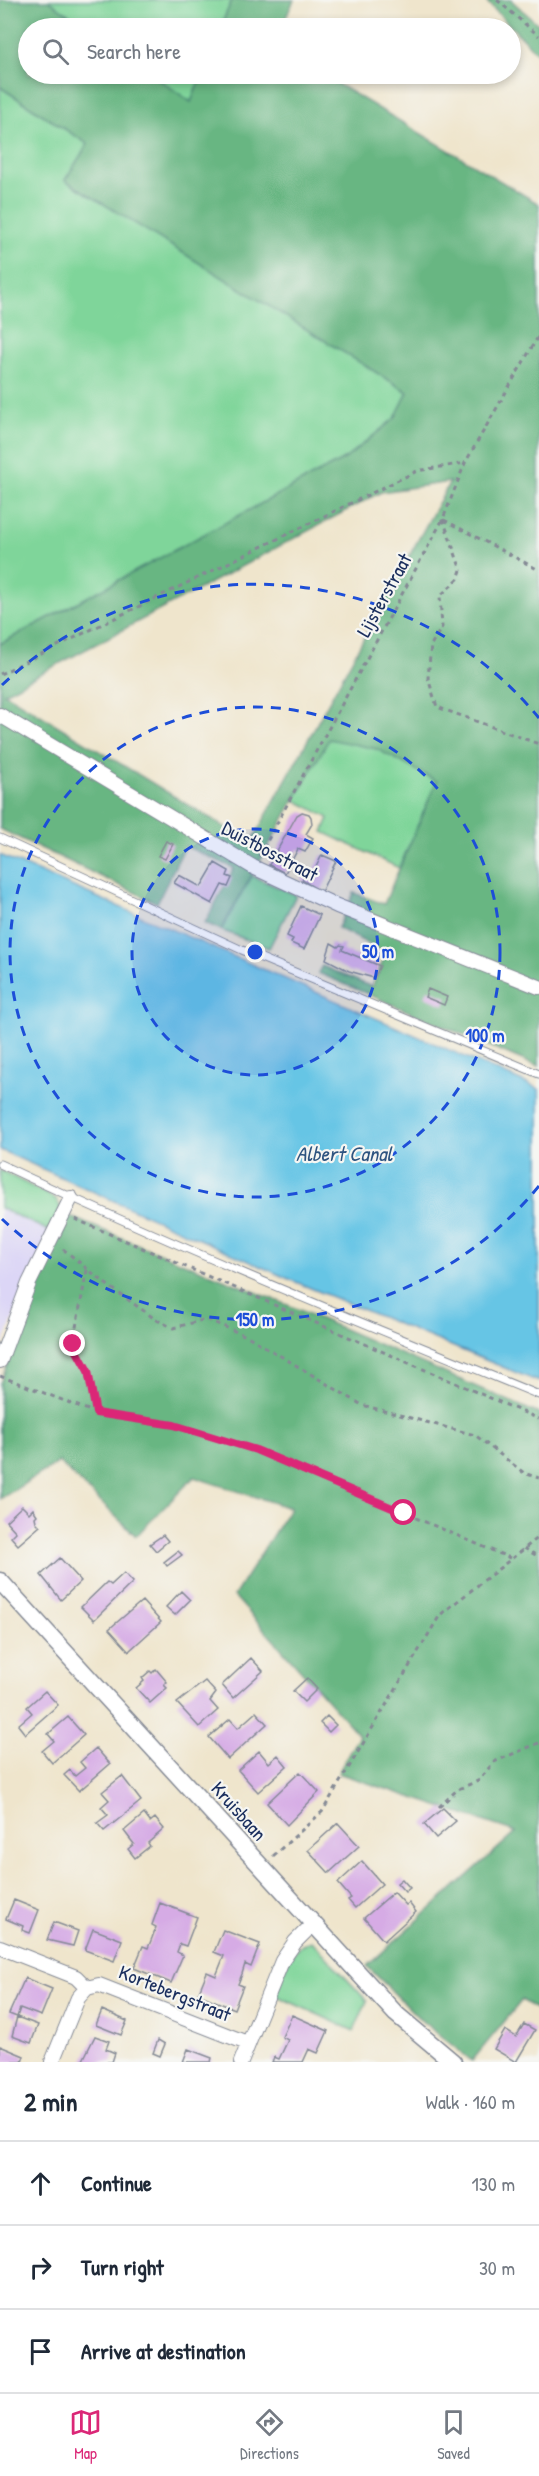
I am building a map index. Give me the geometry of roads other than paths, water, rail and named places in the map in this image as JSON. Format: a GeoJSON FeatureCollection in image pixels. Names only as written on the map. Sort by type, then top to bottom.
{"type":"FeatureCollection","features":[{"type":"Feature","properties":{"kind":"street","name":"Duistbosstraat"},"geometry":{"type":"LineString","coordinates":[[0,715],[253,867],[337,906],[539,987]]}},
{"type":"Feature","properties":{"kind":"street"},"geometry":{"type":"LineString","coordinates":[[0,1361],[29,1283],[71,1198]]}},
{"type":"Feature","properties":{"kind":"street","name":"Kruisbaan"},"geometry":{"type":"LineString","coordinates":[[0,1581],[396,2014],[453,2062]]}},
{"type":"Feature","properties":{"kind":"street"},"geometry":{"type":"LineString","coordinates":[[241,2062],[282,1961],[295,1942],[313,1924]]}},
{"type":"Feature","properties":{"kind":"street","name":"Kortebergstraat"},"geometry":{"type":"LineString","coordinates":[[0,1947],[76,1977],[87,1988]]}},
{"type":"Feature","properties":{"kind":"street","name":"Kortebergstraat"},"geometry":{"type":"LineString","coordinates":[[52,2062],[78,1998],[87,1988],[99,1985],[247,2043]]}},
{"type":"Feature","properties":{"kind":"lane"},"geometry":{"type":"LineString","coordinates":[[0,838],[242,950],[539,1074]]}},
{"type":"Feature","properties":{"kind":"lane"},"geometry":{"type":"LineString","coordinates":[[0,1164],[71,1198],[288,1292],[539,1395]]}},
{"type":"Feature","properties":{"kind":"water","name":"Albert Canal"},"geometry":{"type":"Polygon","coordinates":[[[0,855],[539,1089],[539,1382],[291,1280],[0,1150],[0,855]]]}}]}
